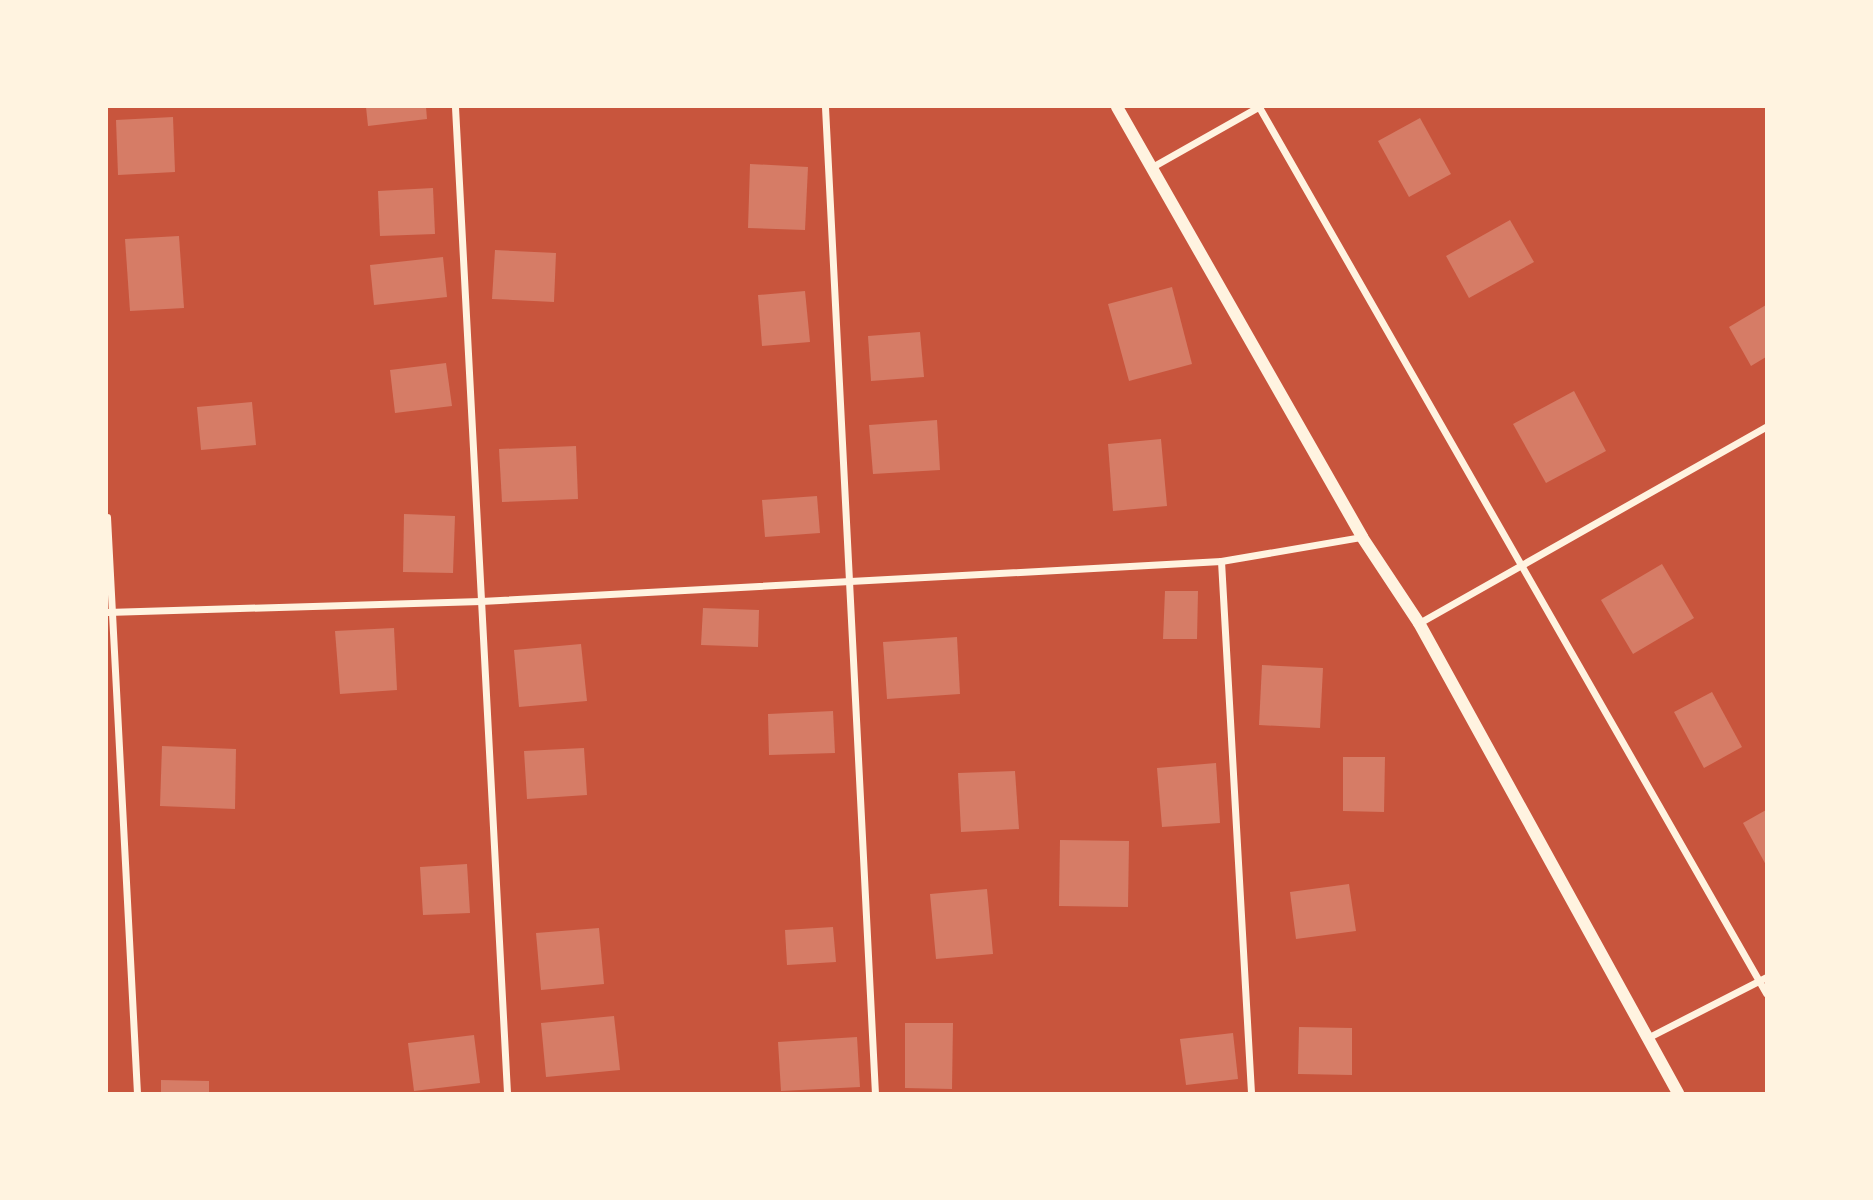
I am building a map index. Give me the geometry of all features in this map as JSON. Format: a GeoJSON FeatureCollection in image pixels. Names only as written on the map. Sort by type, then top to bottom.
{"type":"FeatureCollection","features":[{"type":"Feature","properties":{"kind":"street"},"geometry":{"type":"LineString","coordinates":[[456,107],[507,1093]]}},
{"type":"Feature","properties":{"kind":"street"},"geometry":{"type":"LineString","coordinates":[[825,107],[874,1093]]}},
{"type":"Feature","properties":{"kind":"street"},"geometry":{"type":"LineString","coordinates":[[1117,107],[1362,537],[1419,623],[1678,1093]]}},
{"type":"Feature","properties":{"kind":"street"},"geometry":{"type":"LineString","coordinates":[[1152,167],[1259,107],[1763,979],[1766,993]]}},
{"type":"Feature","properties":{"kind":"street"},"geometry":{"type":"LineString","coordinates":[[1419,623],[1766,427]]}},
{"type":"Feature","properties":{"kind":"street"},"geometry":{"type":"LineString","coordinates":[[107,517],[109,612],[137,1093]]}},
{"type":"Feature","properties":{"kind":"street"},"geometry":{"type":"LineString","coordinates":[[109,612],[481,601],[1221,561],[1362,537]]}},
{"type":"Feature","properties":{"kind":"street"},"geometry":{"type":"LineString","coordinates":[[1221,561],[1251,1093]]}},
{"type":"Feature","properties":{"kind":"street"},"geometry":{"type":"LineString","coordinates":[[1649,1037],[1763,979]]}},
{"type":"Feature","properties":{"kind":"building"},"geometry":{"type":"Polygon","coordinates":[[[366,107],[426,107],[427,119],[368,126],[366,107]]]}},
{"type":"Feature","properties":{"kind":"building"},"geometry":{"type":"Polygon","coordinates":[[[173,117],[175,172],[118,175],[116,120],[173,117]]]}},
{"type":"Feature","properties":{"kind":"building"},"geometry":{"type":"Polygon","coordinates":[[[1420,118],[1451,174],[1409,197],[1378,141],[1420,118]]]}},
{"type":"Feature","properties":{"kind":"building"},"geometry":{"type":"Polygon","coordinates":[[[750,164],[808,167],[805,230],[748,228],[750,164]]]}},
{"type":"Feature","properties":{"kind":"building"},"geometry":{"type":"Polygon","coordinates":[[[433,188],[435,234],[380,236],[378,191],[433,188]]]}},
{"type":"Feature","properties":{"kind":"building"},"geometry":{"type":"Polygon","coordinates":[[[1510,220],[1534,262],[1469,298],[1446,256],[1510,220]]]}},
{"type":"Feature","properties":{"kind":"building"},"geometry":{"type":"Polygon","coordinates":[[[179,236],[184,308],[130,311],[125,239],[179,236]]]}},
{"type":"Feature","properties":{"kind":"building"},"geometry":{"type":"Polygon","coordinates":[[[495,250],[556,253],[554,302],[492,299],[495,250]]]}},
{"type":"Feature","properties":{"kind":"building"},"geometry":{"type":"Polygon","coordinates":[[[443,257],[447,297],[374,305],[370,265],[443,257]]]}},
{"type":"Feature","properties":{"kind":"building"},"geometry":{"type":"Polygon","coordinates":[[[1172,287],[1192,364],[1129,381],[1108,304],[1172,287]]]}},
{"type":"Feature","properties":{"kind":"building"},"geometry":{"type":"Polygon","coordinates":[[[805,291],[810,342],[762,346],[758,295],[805,291]]]}},
{"type":"Feature","properties":{"kind":"building"},"geometry":{"type":"Polygon","coordinates":[[[1766,305],[1766,357],[1751,366],[1729,327],[1766,305]]]}},
{"type":"Feature","properties":{"kind":"building"},"geometry":{"type":"Polygon","coordinates":[[[920,332],[924,377],[871,381],[868,336],[920,332]]]}},
{"type":"Feature","properties":{"kind":"building"},"geometry":{"type":"Polygon","coordinates":[[[446,363],[452,406],[395,413],[390,370],[446,363]]]}},
{"type":"Feature","properties":{"kind":"building"},"geometry":{"type":"Polygon","coordinates":[[[1574,391],[1606,451],[1546,483],[1513,424],[1574,391]]]}},
{"type":"Feature","properties":{"kind":"building"},"geometry":{"type":"Polygon","coordinates":[[[252,402],[256,445],[201,450],[197,407],[252,402]]]}},
{"type":"Feature","properties":{"kind":"building"},"geometry":{"type":"Polygon","coordinates":[[[937,420],[940,470],[873,474],[869,425],[937,420]]]}},
{"type":"Feature","properties":{"kind":"building"},"geometry":{"type":"Polygon","coordinates":[[[1161,439],[1167,506],[1113,511],[1108,444],[1161,439]]]}},
{"type":"Feature","properties":{"kind":"building"},"geometry":{"type":"Polygon","coordinates":[[[576,446],[578,499],[502,502],[499,449],[576,446]]]}},
{"type":"Feature","properties":{"kind":"building"},"geometry":{"type":"Polygon","coordinates":[[[817,496],[820,533],[765,537],[762,500],[817,496]]]}},
{"type":"Feature","properties":{"kind":"building"},"geometry":{"type":"Polygon","coordinates":[[[404,514],[455,516],[453,573],[403,572],[404,514]]]}},
{"type":"Feature","properties":{"kind":"building"},"geometry":{"type":"Polygon","coordinates":[[[1662,564],[1694,618],[1633,654],[1601,600],[1662,564]]]}},
{"type":"Feature","properties":{"kind":"building"},"geometry":{"type":"Polygon","coordinates":[[[1165,591],[1198,591],[1197,639],[1163,639],[1165,591]]]}},
{"type":"Feature","properties":{"kind":"building"},"geometry":{"type":"Polygon","coordinates":[[[703,608],[759,610],[758,647],[701,645],[703,608]]]}},
{"type":"Feature","properties":{"kind":"building"},"geometry":{"type":"Polygon","coordinates":[[[394,628],[397,690],[340,694],[335,631],[394,628]]]}},
{"type":"Feature","properties":{"kind":"building"},"geometry":{"type":"Polygon","coordinates":[[[957,637],[960,694],[887,699],[883,642],[957,637]]]}},
{"type":"Feature","properties":{"kind":"building"},"geometry":{"type":"Polygon","coordinates":[[[581,644],[587,701],[519,707],[514,650],[581,644]]]}},
{"type":"Feature","properties":{"kind":"building"},"geometry":{"type":"Polygon","coordinates":[[[1262,665],[1323,668],[1320,728],[1259,725],[1262,665]]]}},
{"type":"Feature","properties":{"kind":"building"},"geometry":{"type":"Polygon","coordinates":[[[1712,692],[1742,747],[1704,768],[1674,712],[1712,692]]]}},
{"type":"Feature","properties":{"kind":"building"},"geometry":{"type":"Polygon","coordinates":[[[833,711],[835,753],[769,755],[768,714],[833,711]]]}},
{"type":"Feature","properties":{"kind":"building"},"geometry":{"type":"Polygon","coordinates":[[[162,746],[236,749],[235,809],[160,806],[162,746]]]}},
{"type":"Feature","properties":{"kind":"building"},"geometry":{"type":"Polygon","coordinates":[[[584,748],[587,795],[527,799],[524,751],[584,748]]]}},
{"type":"Feature","properties":{"kind":"building"},"geometry":{"type":"Polygon","coordinates":[[[1343,757],[1385,757],[1384,812],[1343,811],[1343,757]]]}},
{"type":"Feature","properties":{"kind":"building"},"geometry":{"type":"Polygon","coordinates":[[[1216,763],[1220,823],[1162,827],[1157,768],[1216,763]]]}},
{"type":"Feature","properties":{"kind":"building"},"geometry":{"type":"Polygon","coordinates":[[[1015,771],[1019,829],[961,832],[958,773],[1015,771]]]}},
{"type":"Feature","properties":{"kind":"building"},"geometry":{"type":"Polygon","coordinates":[[[1766,810],[1766,865],[1743,823],[1766,810]]]}},
{"type":"Feature","properties":{"kind":"building"},"geometry":{"type":"Polygon","coordinates":[[[1060,840],[1129,841],[1128,907],[1059,906],[1060,840]]]}},
{"type":"Feature","properties":{"kind":"building"},"geometry":{"type":"Polygon","coordinates":[[[467,864],[470,913],[423,915],[420,867],[467,864]]]}},
{"type":"Feature","properties":{"kind":"building"},"geometry":{"type":"Polygon","coordinates":[[[1349,884],[1356,931],[1296,939],[1290,892],[1349,884]]]}},
{"type":"Feature","properties":{"kind":"building"},"geometry":{"type":"Polygon","coordinates":[[[987,889],[993,954],[936,959],[930,894],[987,889]]]}},
{"type":"Feature","properties":{"kind":"building"},"geometry":{"type":"Polygon","coordinates":[[[833,927],[836,962],[787,965],[785,930],[833,927]]]}},
{"type":"Feature","properties":{"kind":"building"},"geometry":{"type":"Polygon","coordinates":[[[599,928],[604,984],[541,990],[536,933],[599,928]]]}},
{"type":"Feature","properties":{"kind":"building"},"geometry":{"type":"Polygon","coordinates":[[[614,1016],[620,1070],[546,1077],[541,1023],[614,1016]]]}},
{"type":"Feature","properties":{"kind":"building"},"geometry":{"type":"Polygon","coordinates":[[[905,1023],[953,1023],[952,1089],[905,1088],[905,1023]]]}},
{"type":"Feature","properties":{"kind":"building"},"geometry":{"type":"Polygon","coordinates":[[[1299,1027],[1352,1028],[1352,1075],[1298,1074],[1299,1027]]]}},
{"type":"Feature","properties":{"kind":"building"},"geometry":{"type":"Polygon","coordinates":[[[1233,1033],[1238,1079],[1186,1085],[1180,1039],[1233,1033]]]}},
{"type":"Feature","properties":{"kind":"building"},"geometry":{"type":"Polygon","coordinates":[[[474,1035],[480,1083],[414,1091],[408,1043],[474,1035]]]}},
{"type":"Feature","properties":{"kind":"building"},"geometry":{"type":"Polygon","coordinates":[[[857,1037],[860,1087],[781,1091],[778,1042],[857,1037]]]}},
{"type":"Feature","properties":{"kind":"building"},"geometry":{"type":"Polygon","coordinates":[[[161,1080],[209,1081],[209,1093],[161,1093],[161,1080]]]}}]}
